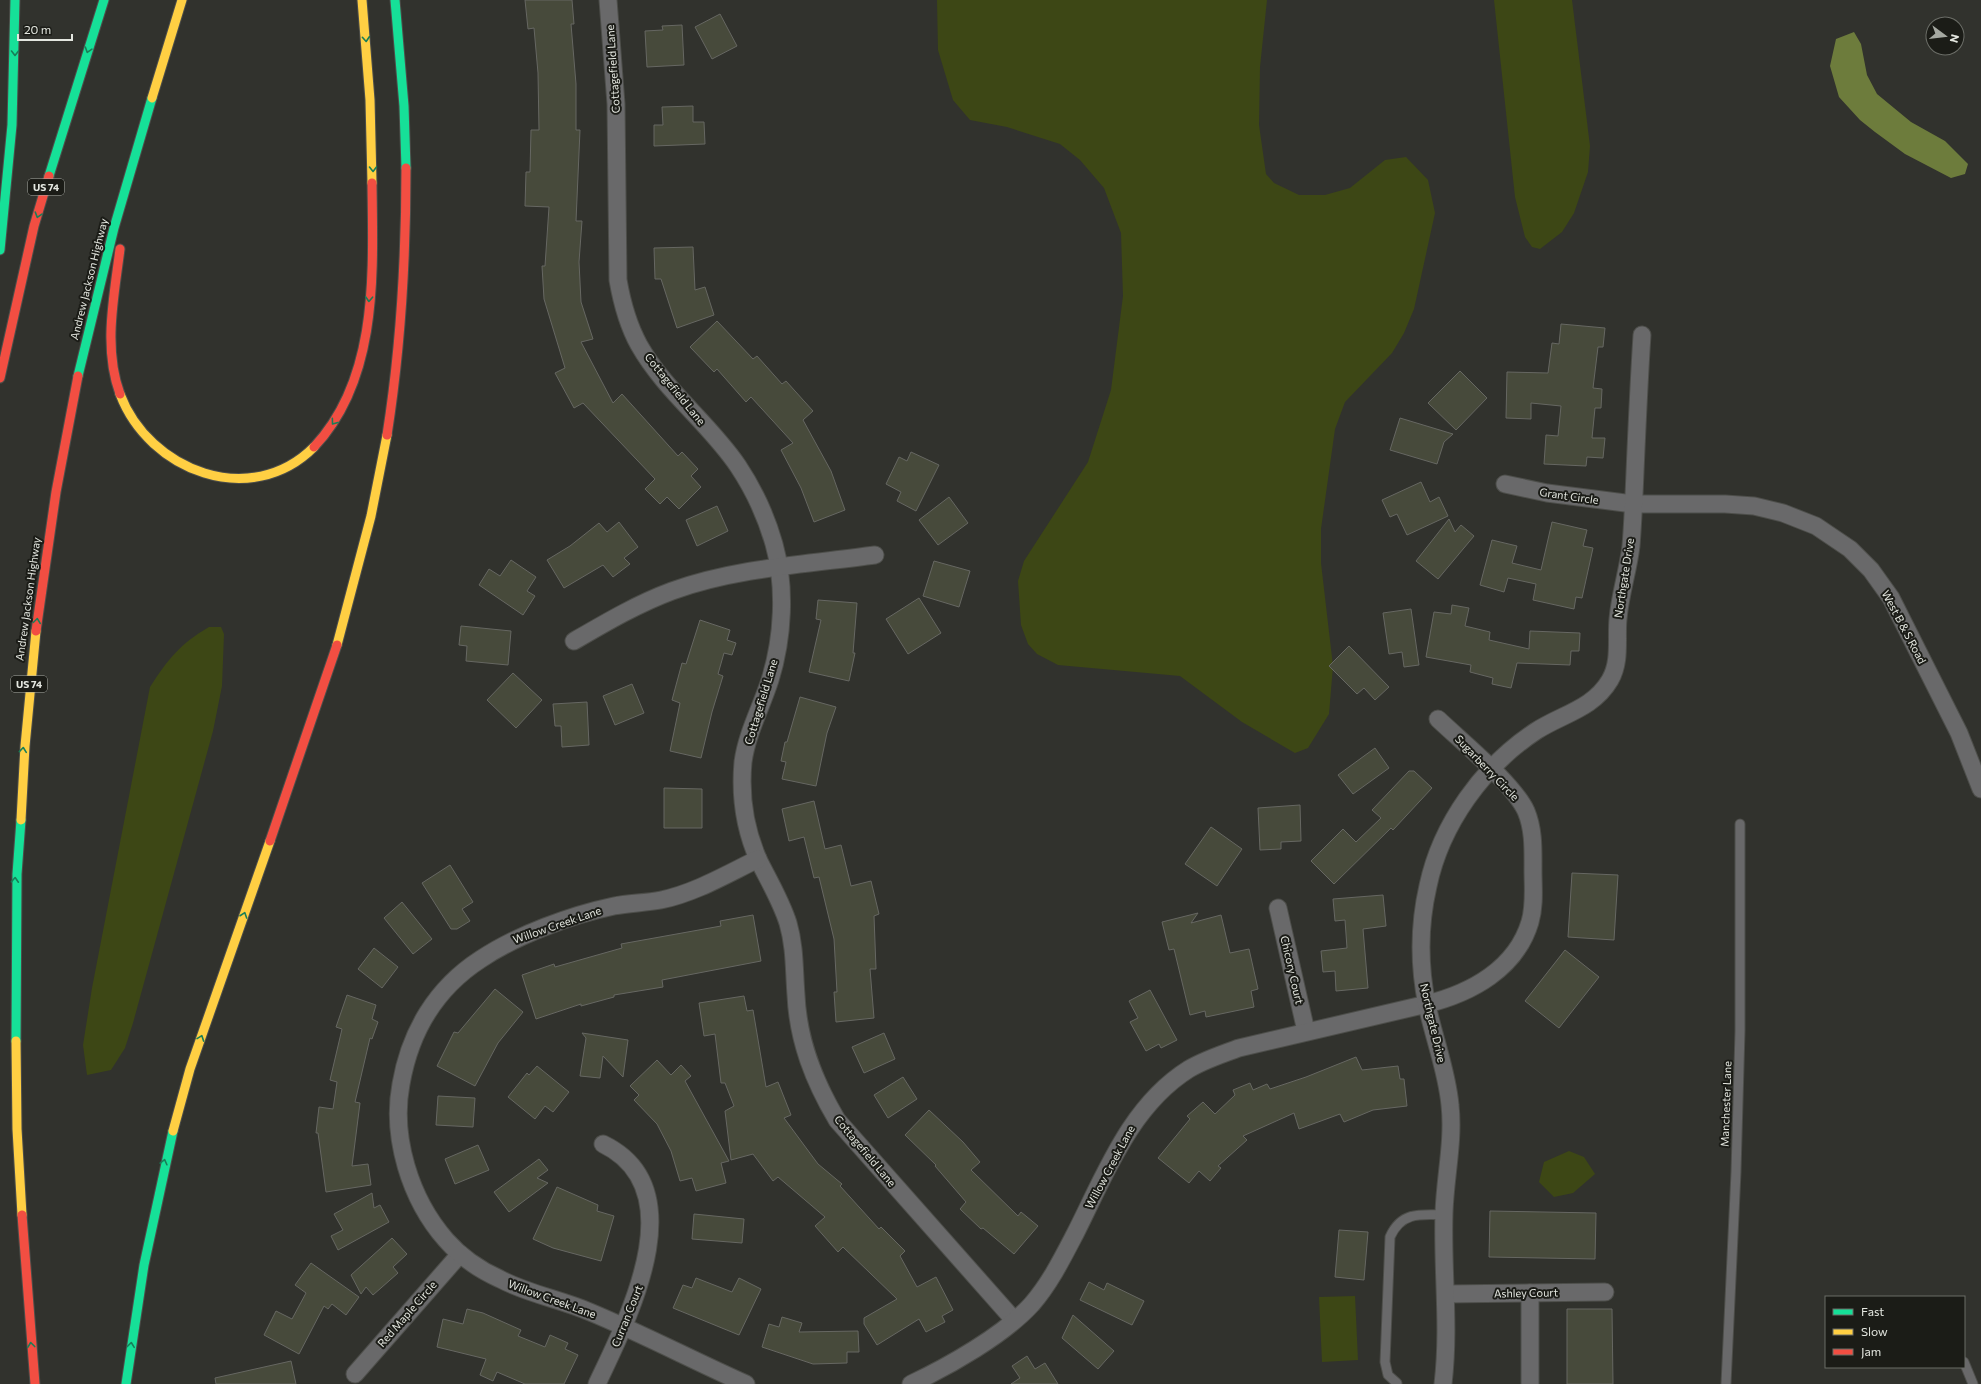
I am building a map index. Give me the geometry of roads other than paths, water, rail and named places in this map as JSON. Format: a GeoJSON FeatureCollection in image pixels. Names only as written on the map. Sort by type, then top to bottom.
{"type":"FeatureCollection","features":[{"type":"Feature","properties":{"kind":"highway"},"geometry":{"type":"LineString","coordinates":[[0,250],[11,148],[15,86],[15,0]]}},
{"type":"Feature","properties":{"kind":"highway","name":"US 74"},"geometry":{"type":"LineString","coordinates":[[0,378],[34,226],[77,82],[104,0]]}},
{"type":"Feature","properties":{"kind":"highway","name":"Andrew Jackson Highway"},"geometry":{"type":"LineString","coordinates":[[35,1384],[29,1329],[15,1152],[13,1054],[14,912],[20,785],[32,658],[49,538],[80,367],[105,260],[145,118],[182,0]]}},
{"type":"Feature","properties":{"kind":"highway"},"geometry":{"type":"LineString","coordinates":[[122,242],[112,317],[111,350],[115,379],[124,404],[141,432],[153,446],[172,461],[196,471],[219,477],[244,478],[265,475],[287,466],[306,454],[322,437],[340,413],[351,390],[359,367],[369,307],[373,196],[372,144],[362,0]]}},
{"type":"Feature","properties":{"kind":"highway"},"geometry":{"type":"LineString","coordinates":[[126,1384],[148,1237],[176,1114],[190,1069],[332,662],[351,596],[378,482],[388,427],[402,291],[405,138],[401,52],[395,0]]}},
{"type":"Feature","properties":{"kind":"highway"},"geometry":{"type":"LineString","coordinates":[[124,226],[145,118]]}},
{"type":"Feature","properties":{"kind":"street","name":"Cottagefield Lane"},"geometry":{"type":"LineString","coordinates":[[608,0],[616,104],[618,280],[622,301],[636,339],[653,365],[738,465],[751,488],[770,530],[779,568],[780,616],[776,652],[770,679],[749,736],[744,760],[742,786],[749,834],[758,860],[774,889],[788,921],[793,942],[796,996],[802,1039],[812,1071],[822,1094],[837,1120],[1014,1320]]}},
{"type":"Feature","properties":{"kind":"street","name":"Northgate Drive"},"geometry":{"type":"LineString","coordinates":[[1443,1384],[1447,1336],[1444,1215],[1450,1150],[1450,1107],[1448,1088],[1427,1004],[1422,972],[1422,912],[1428,883],[1436,856],[1460,808],[1475,787],[1519,744],[1537,730],[1588,704],[1601,693],[1611,678],[1616,664],[1618,644],[1617,621],[1631,546],[1642,335]]}},
{"type":"Feature","properties":{"kind":"street","name":"Grant Circle"},"geometry":{"type":"LineString","coordinates":[[1505,484],[1547,494],[1633,504]]}},
{"type":"Feature","properties":{"kind":"street","name":"West B & S Road"},"geometry":{"type":"LineString","coordinates":[[1633,504],[1725,504],[1754,506],[1783,513],[1816,526],[1850,549],[1871,570],[1891,598],[1960,733],[1981,789]]}},
{"type":"Feature","properties":{"kind":"street"},"geometry":{"type":"LineString","coordinates":[[574,641],[612,619],[672,591],[725,577],[875,555]]}},
{"type":"Feature","properties":{"kind":"street","name":"Sugarberry Circle"},"geometry":{"type":"LineString","coordinates":[[1427,1004],[1456,995],[1475,987],[1489,978],[1514,954],[1524,939],[1531,921],[1533,904],[1532,830],[1525,810],[1514,793],[1438,720]]}},
{"type":"Feature","properties":{"kind":"street","name":"Willow Creek Lane"},"geometry":{"type":"LineString","coordinates":[[746,1384],[588,1310],[520,1288],[499,1279],[460,1254],[446,1240],[418,1198],[408,1174],[398,1122],[399,1096],[403,1069],[411,1042],[424,1017],[441,994],[461,973],[480,959],[526,934],[592,911],[633,903],[660,900],[679,895],[758,860]]}},
{"type":"Feature","properties":{"kind":"street","name":"Chicory Court"},"geometry":{"type":"LineString","coordinates":[[1278,908],[1306,1031]]}},
{"type":"Feature","properties":{"kind":"street","name":"Willow Creek Lane"},"geometry":{"type":"LineString","coordinates":[[911,1384],[958,1357],[1014,1320],[1031,1304],[1059,1265],[1121,1143],[1150,1100],[1189,1069],[1214,1056],[1239,1048],[1306,1031],[1427,1004]]}},
{"type":"Feature","properties":{"kind":"street","name":"Curran Court"},"geometry":{"type":"LineString","coordinates":[[597,1384],[624,1327],[642,1278],[648,1250],[650,1227],[648,1206],[643,1185],[636,1169],[628,1159],[617,1151],[603,1144]]}},
{"type":"Feature","properties":{"kind":"street","name":"Red Maple Circle"},"geometry":{"type":"LineString","coordinates":[[355,1374],[460,1254]]}},
{"type":"Feature","properties":{"kind":"street","name":"Ashley Court"},"geometry":{"type":"LineString","coordinates":[[1446,1294],[1604,1292]]}},
{"type":"Feature","properties":{"kind":"street"},"geometry":{"type":"LineString","coordinates":[[1530,1293],[1530,1384]]}},
{"type":"Feature","properties":{"kind":"lane","name":"Manchester Lane"},"geometry":{"type":"LineString","coordinates":[[1726,1384],[1736,1172],[1740,1031],[1740,824]]}},
{"type":"Feature","properties":{"kind":"lane"},"geometry":{"type":"LineString","coordinates":[[1397,1383],[1388,1375],[1385,1362],[1390,1237],[1395,1226],[1404,1219],[1419,1214],[1444,1215]]}},
{"type":"Feature","properties":{"kind":"lane"},"geometry":{"type":"LineString","coordinates":[[1965,1364],[1973,1384]]}}]}
